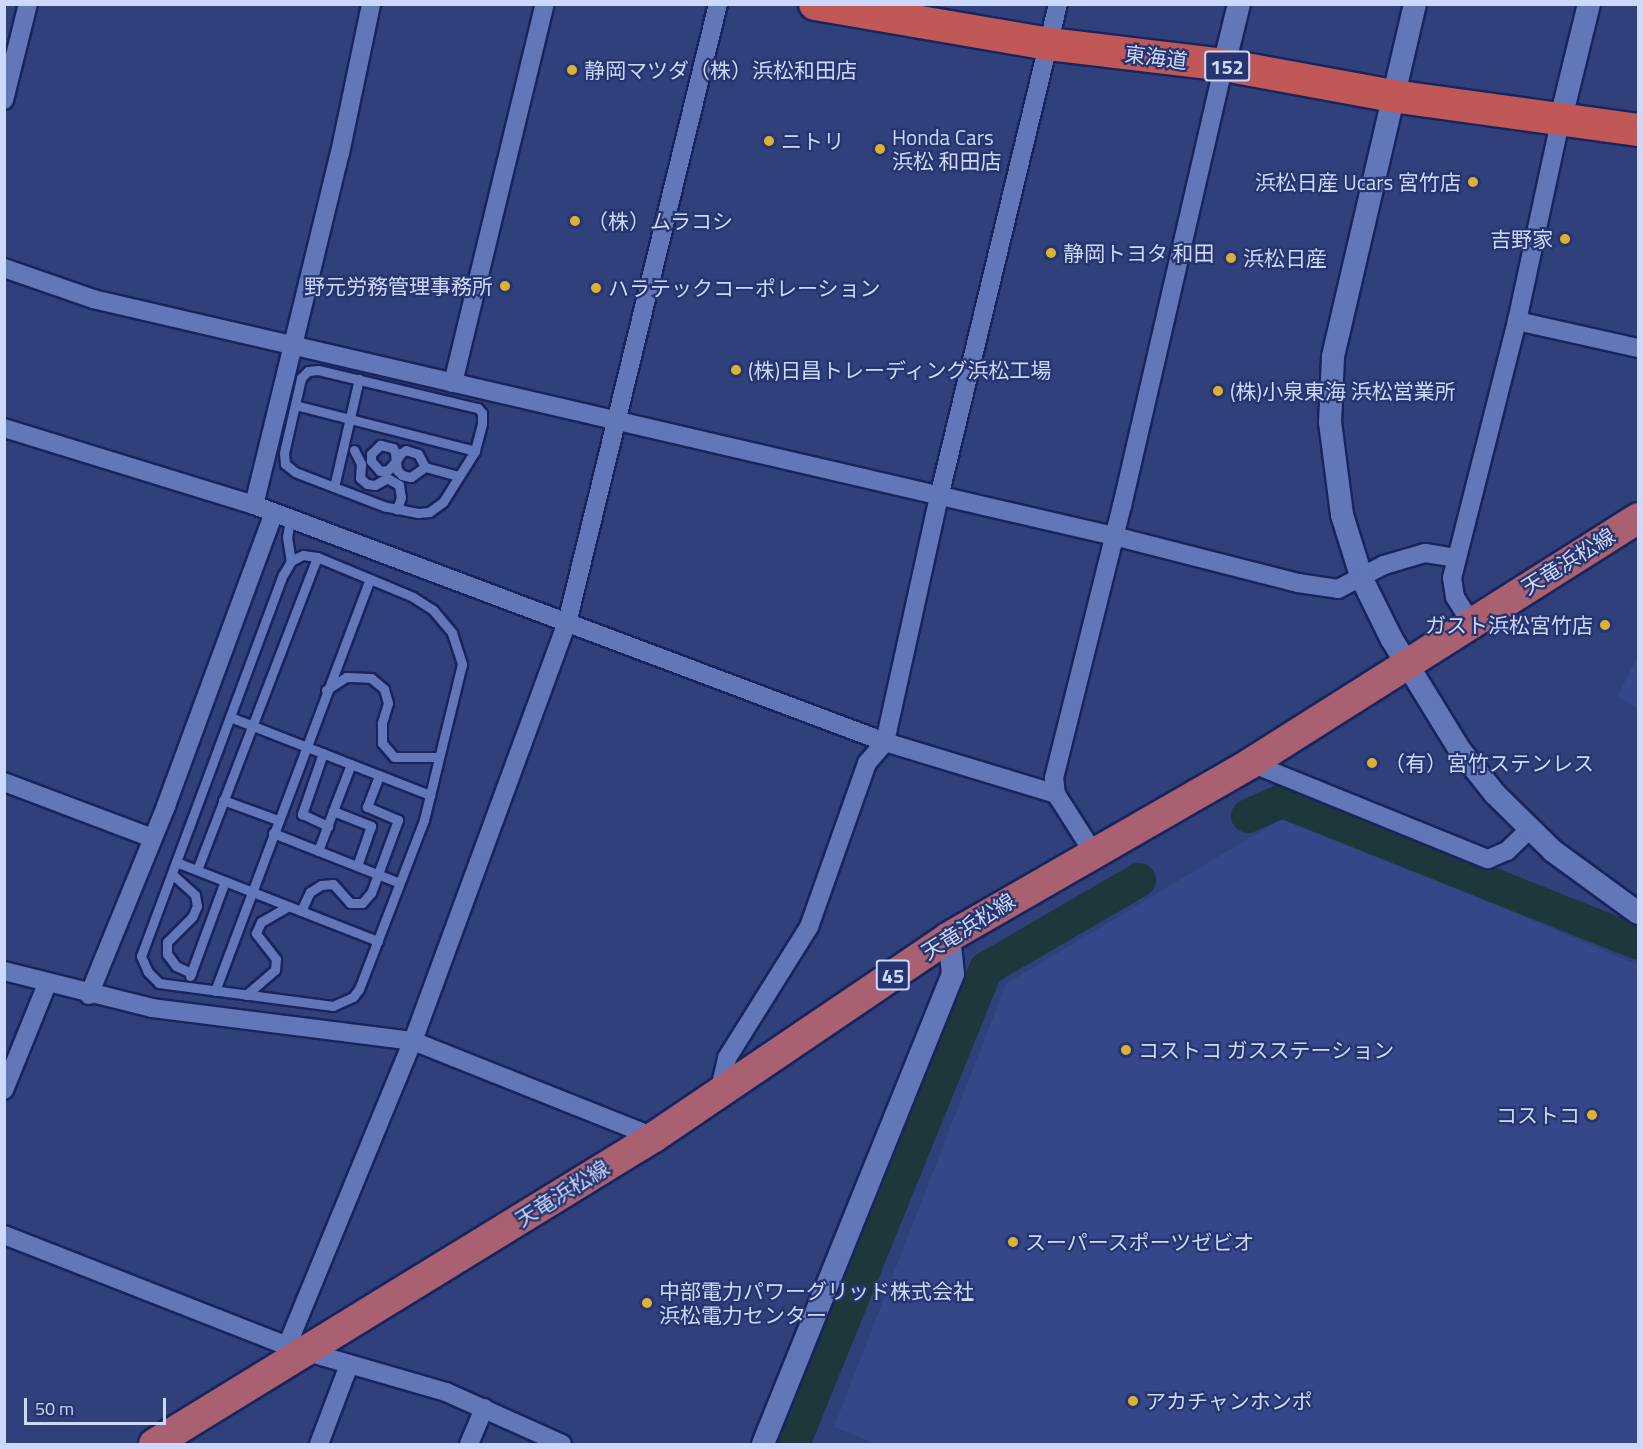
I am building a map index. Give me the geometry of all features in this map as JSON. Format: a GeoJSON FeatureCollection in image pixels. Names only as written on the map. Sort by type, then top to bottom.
{"type":"FeatureCollection","features":[{"type":"Feature","properties":{"kind":"highway","name":"東海道"},"geometry":{"type":"LineString","coordinates":[[815,4],[1049,44],[1224,65],[1394,96],[1638,130]]}},
{"type":"Feature","properties":{"kind":"main road","name":"天竜浜松線"},"geometry":{"type":"LineString","coordinates":[[154,1444],[297,1348],[654,1137],[949,937],[1251,763],[1470,621],[1638,518]]}},
{"type":"Feature","properties":{"kind":"street"},"geometry":{"type":"LineString","coordinates":[[4,100],[28,4]]}},
{"type":"Feature","properties":{"kind":"street"},"geometry":{"type":"LineString","coordinates":[[254,505],[340,153],[371,4]]}},
{"type":"Feature","properties":{"kind":"street"},"geometry":{"type":"LineString","coordinates":[[453,383],[545,4]]}},
{"type":"Feature","properties":{"kind":"street"},"geometry":{"type":"LineString","coordinates":[[297,1348],[567,623],[718,4]]}},
{"type":"Feature","properties":{"kind":"street"},"geometry":{"type":"LineString","coordinates":[[719,1093],[727,1058],[809,927],[867,763],[885,742],[939,497],[1058,4]]}},
{"type":"Feature","properties":{"kind":"street"},"geometry":{"type":"LineString","coordinates":[[1093,852],[1056,794],[1053,778],[1114,536],[1239,4]]}},
{"type":"Feature","properties":{"kind":"street"},"geometry":{"type":"LineString","coordinates":[[1415,4],[1340,324],[1330,378],[1333,471],[1362,579],[1404,664],[1477,773],[1530,829],[1595,885],[1638,913]]}},
{"type":"Feature","properties":{"kind":"street"},"geometry":{"type":"LineString","coordinates":[[1470,621],[1454,594],[1455,558],[1517,321],[1561,118],[1589,4]]}},
{"type":"Feature","properties":{"kind":"street"},"geometry":{"type":"LineString","coordinates":[[4,268],[93,300],[1114,536],[1326,588],[1338,589],[1384,566],[1425,553],[1455,558]]}},
{"type":"Feature","properties":{"kind":"street"},"geometry":{"type":"LineString","coordinates":[[1517,321],[1638,348]]}},
{"type":"Feature","properties":{"kind":"street"},"geometry":{"type":"LineString","coordinates":[[4,428],[254,505],[885,742],[1056,794]]}},
{"type":"Feature","properties":{"kind":"street"},"geometry":{"type":"LineString","coordinates":[[89,995],[282,516]]}},
{"type":"Feature","properties":{"kind":"street"},"geometry":{"type":"LineString","coordinates":[[1251,763],[1488,859],[1508,851],[1530,829]]}},
{"type":"Feature","properties":{"kind":"street"},"geometry":{"type":"LineString","coordinates":[[4,782],[152,838]]}},
{"type":"Feature","properties":{"kind":"street"},"geometry":{"type":"LineString","coordinates":[[763,1444],[953,974],[949,937]]}},
{"type":"Feature","properties":{"kind":"street"},"geometry":{"type":"LineString","coordinates":[[4,971],[89,995],[152,1008],[413,1041],[654,1137]]}},
{"type":"Feature","properties":{"kind":"street"},"geometry":{"type":"LineString","coordinates":[[4,1090],[47,984]]}},
{"type":"Feature","properties":{"kind":"street"},"geometry":{"type":"LineString","coordinates":[[4,1235],[297,1348],[446,1392],[562,1444]]}},
{"type":"Feature","properties":{"kind":"street"},"geometry":{"type":"LineString","coordinates":[[319,1444],[349,1365]]}},
{"type":"Feature","properties":{"kind":"street"},"geometry":{"type":"LineString","coordinates":[[469,1444],[484,1408]]}},
{"type":"Feature","properties":{"kind":"lane"},"geometry":{"type":"LineString","coordinates":[[308,371],[359,379],[478,408],[482,424],[475,451],[443,502],[429,512],[397,509],[333,487],[285,464],[284,453],[301,378],[308,371]]}},
{"type":"Feature","properties":{"kind":"lane"},"geometry":{"type":"LineString","coordinates":[[333,487],[359,379]]}},
{"type":"Feature","properties":{"kind":"lane"},"geometry":{"type":"LineString","coordinates":[[295,405],[475,451]]}},
{"type":"Feature","properties":{"kind":"lane"},"geometry":{"type":"LineString","coordinates":[[425,467],[411,477],[402,475],[396,461],[393,448],[380,445],[371,454],[371,461],[380,471],[388,470],[396,461],[406,450],[413,451],[425,467],[459,476]]}},
{"type":"Feature","properties":{"kind":"lane"},"geometry":{"type":"LineString","coordinates":[[343,447],[371,454]]}},
{"type":"Feature","properties":{"kind":"lane"},"geometry":{"type":"LineString","coordinates":[[354,450],[362,464],[360,478],[367,484],[375,485],[387,478],[399,484],[401,497],[397,509]]}},
{"type":"Feature","properties":{"kind":"lane"},"geometry":{"type":"LineString","coordinates":[[282,516],[291,561]]}},
{"type":"Feature","properties":{"kind":"lane"},"geometry":{"type":"LineString","coordinates":[[303,555],[317,557],[370,579],[434,610],[452,633],[462,664],[430,795],[400,883],[360,988],[353,998],[333,1006],[159,983],[148,972],[141,956],[283,575],[291,561],[303,555]]}},
{"type":"Feature","properties":{"kind":"lane"},"geometry":{"type":"LineString","coordinates":[[197,870],[250,725],[317,557]]}},
{"type":"Feature","properties":{"kind":"lane"},"geometry":{"type":"LineString","coordinates":[[215,991],[304,746],[370,579]]}},
{"type":"Feature","properties":{"kind":"lane"},"geometry":{"type":"LineString","coordinates":[[326,690],[345,677],[371,678],[384,688],[388,703],[382,723],[382,743],[394,757],[440,757]]}},
{"type":"Feature","properties":{"kind":"lane"},"geometry":{"type":"LineString","coordinates":[[230,717],[430,795]]}},
{"type":"Feature","properties":{"kind":"lane"},"geometry":{"type":"LineString","coordinates":[[323,753],[302,814],[328,826]]}},
{"type":"Feature","properties":{"kind":"lane"},"geometry":{"type":"LineString","coordinates":[[318,851],[351,764]]}},
{"type":"Feature","properties":{"kind":"lane"},"geometry":{"type":"LineString","coordinates":[[301,911],[310,892],[321,885],[333,884],[350,903],[362,903],[378,874],[398,820],[367,807],[379,775]]}},
{"type":"Feature","properties":{"kind":"lane"},"geometry":{"type":"LineString","coordinates":[[223,800],[278,820]]}},
{"type":"Feature","properties":{"kind":"lane"},"geometry":{"type":"LineString","coordinates":[[333,811],[371,826],[357,866]]}},
{"type":"Feature","properties":{"kind":"lane"},"geometry":{"type":"LineString","coordinates":[[273,833],[400,883]]}},
{"type":"Feature","properties":{"kind":"lane"},"geometry":{"type":"LineString","coordinates":[[176,862],[378,941]]}},
{"type":"Feature","properties":{"kind":"lane"},"geometry":{"type":"LineString","coordinates":[[172,874],[195,895],[197,906],[192,917],[174,931],[167,942],[167,954],[176,966],[191,973]]}},
{"type":"Feature","properties":{"kind":"lane"},"geometry":{"type":"LineString","coordinates":[[186,987],[225,881]]}},
{"type":"Feature","properties":{"kind":"lane"},"geometry":{"type":"LineString","coordinates":[[246,995],[275,970],[276,959],[256,933],[261,922],[289,906]]}},
{"type":"Feature","properties":{"kind":"shaded area"},"geometry":{"type":"Polygon","coordinates":[[[1638,656],[1638,708],[1617,697],[1638,656]]]}},
{"type":"Feature","properties":{"kind":"shaded area"},"geometry":{"type":"Polygon","coordinates":[[[1286,816],[1638,965],[1638,1444],[877,1444],[834,1427],[1006,984],[1286,816]]]}},
{"type":"Feature","properties":{"kind":"waterway"},"geometry":{"type":"LineString","coordinates":[[1248,816],[1282,801],[1638,943]]}},
{"type":"Feature","properties":{"kind":"waterway"},"geometry":{"type":"LineString","coordinates":[[793,1444],[986,969],[1139,880]]}},
{"type":"Feature","properties":{"kind":"place","name":"静岡マツダ（株）浜松和田店"},"geometry":{"type":"Point","coordinates":[572,70]}},
{"type":"Feature","properties":{"kind":"place","name":"ニトリ"},"geometry":{"type":"Point","coordinates":[769,141]}},
{"type":"Feature","properties":{"kind":"place","name":"Honda Cars 浜松 和田店"},"geometry":{"type":"Point","coordinates":[880,149]}},
{"type":"Feature","properties":{"kind":"place","name":"浜松日産 Ucars 宮竹店"},"geometry":{"type":"Point","coordinates":[1473,182]}},
{"type":"Feature","properties":{"kind":"place","name":"（株）ムラコシ"},"geometry":{"type":"Point","coordinates":[575,221]}},
{"type":"Feature","properties":{"kind":"place","name":"吉野家"},"geometry":{"type":"Point","coordinates":[1565,239]}},
{"type":"Feature","properties":{"kind":"place","name":"静岡トヨタ 和田"},"geometry":{"type":"Point","coordinates":[1051,253]}},
{"type":"Feature","properties":{"kind":"place","name":"浜松日産"},"geometry":{"type":"Point","coordinates":[1231,258]}},
{"type":"Feature","properties":{"kind":"place","name":"野元労務管理事務所"},"geometry":{"type":"Point","coordinates":[505,286]}},
{"type":"Feature","properties":{"kind":"place","name":"ハラテックコーポレーション"},"geometry":{"type":"Point","coordinates":[596,288]}},
{"type":"Feature","properties":{"kind":"place","name":"(株)日昌トレーディング浜松工場"},"geometry":{"type":"Point","coordinates":[736,370]}},
{"type":"Feature","properties":{"kind":"place","name":"(株)小泉東海 浜松営業所"},"geometry":{"type":"Point","coordinates":[1218,391]}},
{"type":"Feature","properties":{"kind":"place","name":"ガスト浜松宮竹店"},"geometry":{"type":"Point","coordinates":[1605,625]}},
{"type":"Feature","properties":{"kind":"place","name":"（有）宮竹ステンレス"},"geometry":{"type":"Point","coordinates":[1372,763]}},
{"type":"Feature","properties":{"kind":"place","name":"コストコ ガスステーション"},"geometry":{"type":"Point","coordinates":[1126,1050]}},
{"type":"Feature","properties":{"kind":"place","name":"コストコ"},"geometry":{"type":"Point","coordinates":[1592,1115]}},
{"type":"Feature","properties":{"kind":"place","name":"スーパースポーツゼビオ"},"geometry":{"type":"Point","coordinates":[1013,1242]}},
{"type":"Feature","properties":{"kind":"place","name":"中部電力パワーグリッド株式会社 浜松電力センター"},"geometry":{"type":"Point","coordinates":[647,1303]}},
{"type":"Feature","properties":{"kind":"place","name":"アカチャンホンポ"},"geometry":{"type":"Point","coordinates":[1133,1401]}}]}
